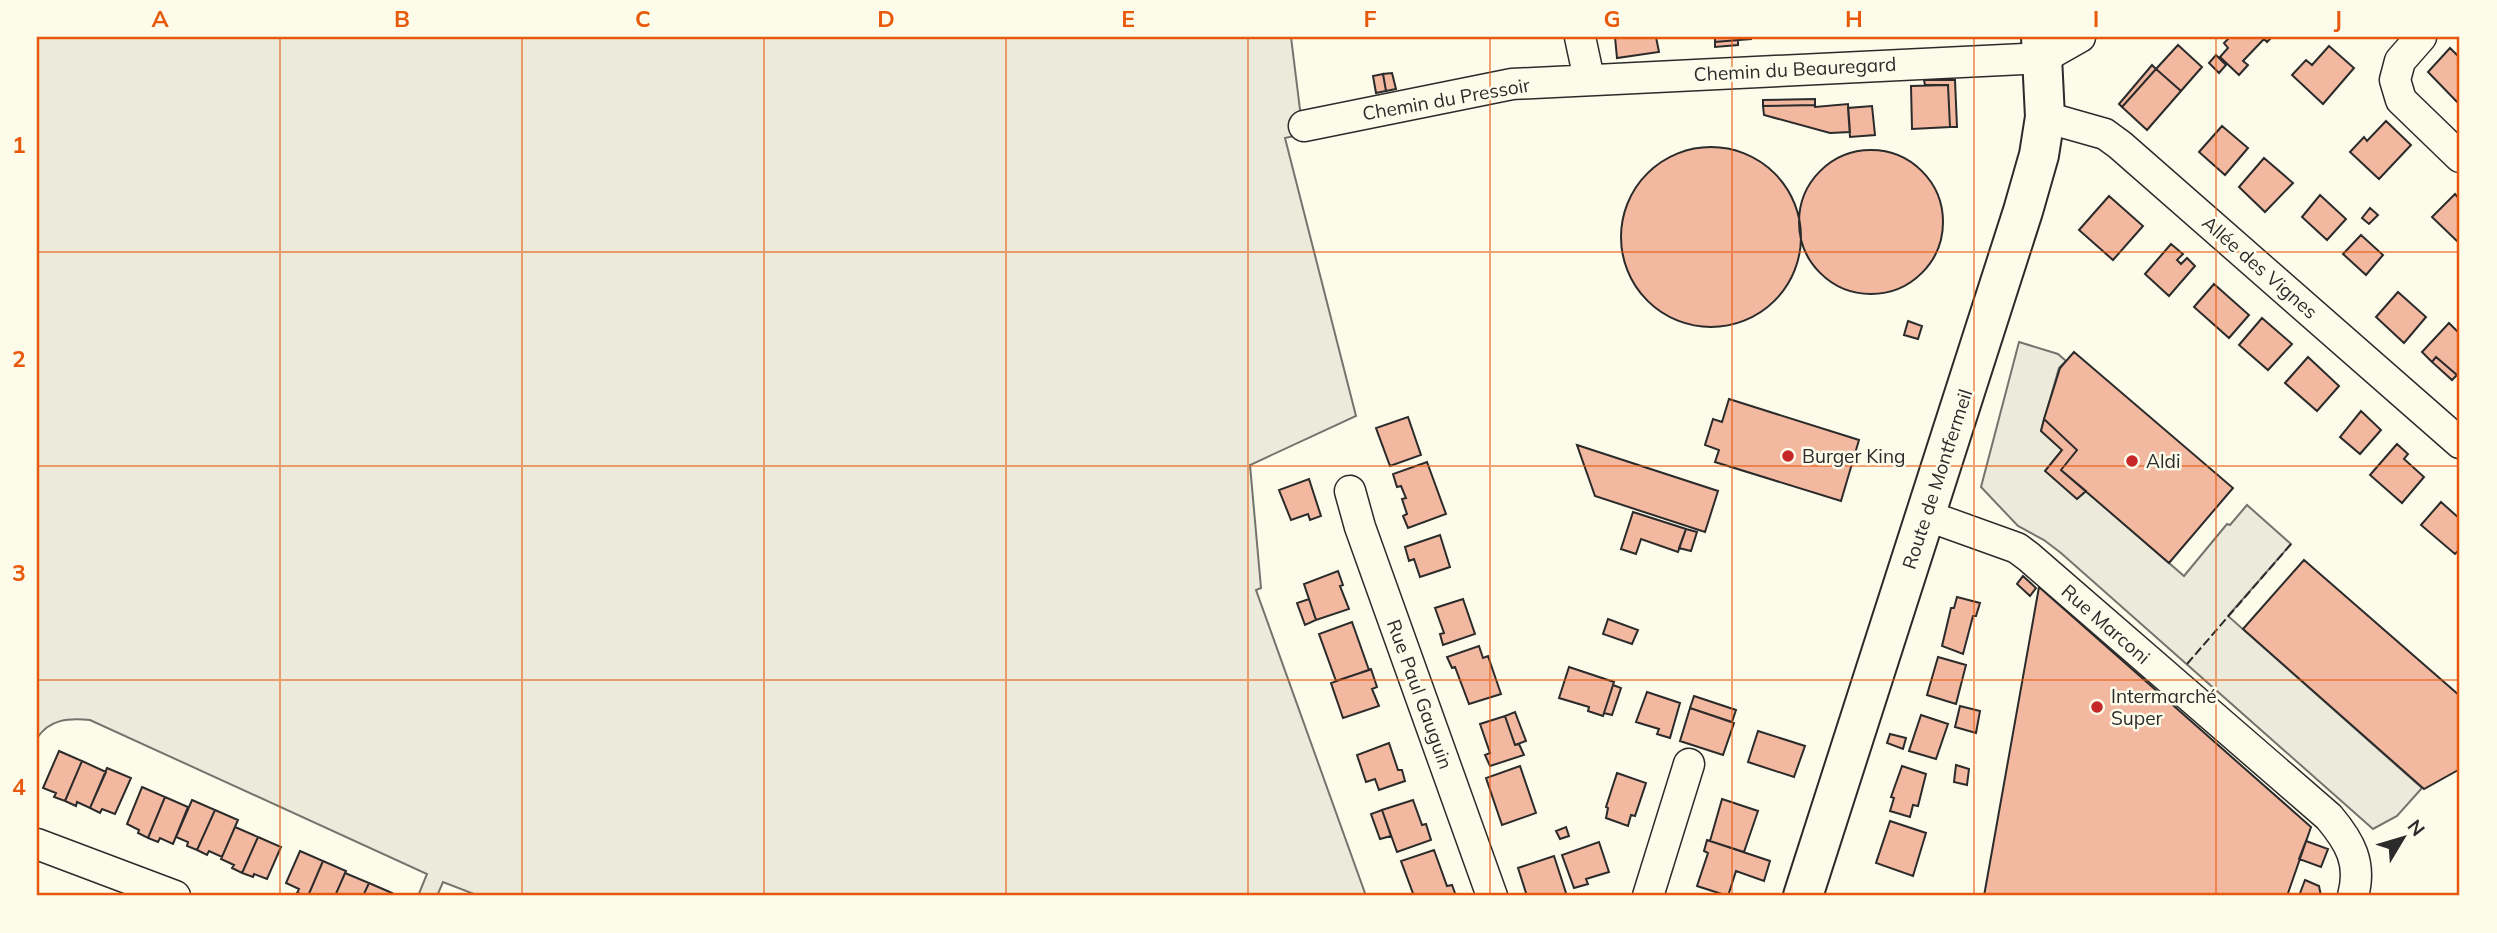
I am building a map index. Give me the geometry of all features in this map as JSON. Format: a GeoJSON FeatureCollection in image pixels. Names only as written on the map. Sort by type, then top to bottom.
{"type":"FeatureCollection","features":[{"type":"Feature","properties":{"kind":"main road","name":"Route de Montfermeil"},"geometry":{"type":"LineString","coordinates":[[1803,896],[2039,155],[2045,117],[2042,47]]}},
{"type":"Feature","properties":{"kind":"street"},"geometry":{"type":"LineString","coordinates":[[1580,37],[1589,79]]}},
{"type":"Feature","properties":{"kind":"street"},"geometry":{"type":"LineString","coordinates":[[2042,47],[2080,37]]}},
{"type":"Feature","properties":{"kind":"street"},"geometry":{"type":"LineString","coordinates":[[2421,37],[2400,61],[2395,80],[2401,100],[2460,157]]}},
{"type":"Feature","properties":{"kind":"street","name":"Chemin du Beauregard"},"geometry":{"type":"LineString","coordinates":[[1589,79],[2042,47]]}},
{"type":"Feature","properties":{"kind":"street","name":"Chemin du Pressoir"},"geometry":{"type":"LineString","coordinates":[[1304,126],[1512,84],[1589,79]]}},
{"type":"Feature","properties":{"kind":"street","name":"Allée des Vignes"},"geometry":{"type":"LineString","coordinates":[[2045,117],[2105,134],[2120,145],[2460,443]]}},
{"type":"Feature","properties":{"kind":"street","name":"Rue Paul Gauguin"},"geometry":{"type":"LineString","coordinates":[[1350,491],[1360,527],[1492,896]]}},
{"type":"Feature","properties":{"kind":"street","name":"Rue Marconi"},"geometry":{"type":"LineString","coordinates":[[1926,515],[2017,548],[2329,817],[2355,855],[2356,886],[2353,896]]}},
{"type":"Feature","properties":{"kind":"street"},"geometry":{"type":"LineString","coordinates":[[1648,896],[1689,764]]}},
{"type":"Feature","properties":{"kind":"street"},"geometry":{"type":"LineString","coordinates":[[37,844],[174,896]]}},
{"type":"Feature","properties":{"kind":"shaded area"},"geometry":{"type":"Polygon","coordinates":[[[37,37],[1291,37],[1303,134],[1285,138],[1356,416],[1250,465],[1261,588],[1256,590],[1366,896],[479,896],[443,882],[437,896],[418,896],[427,874],[90,720],[74,719],[54,723],[37,738],[37,37]]]}},
{"type":"Feature","properties":{"kind":"shaded area"},"geometry":{"type":"Polygon","coordinates":[[[2019,342],[2058,354],[2066,361],[2059,368],[2041,431],[2062,450],[2046,471],[2077,499],[2086,491],[2184,576],[2227,524],[2230,525],[2247,505],[2291,544],[2228,616],[2422,788],[2397,816],[2373,829],[2061,553],[2018,526],[1981,487],[2019,342]]]}},
{"type":"Feature","properties":{"kind":"building"},"geometry":{"type":"Polygon","coordinates":[[[1615,37],[1656,37],[1659,52],[1617,58],[1615,37]]]}},
{"type":"Feature","properties":{"kind":"building"},"geometry":{"type":"Polygon","coordinates":[[[1715,37],[1751,37],[1751,39],[1715,42],[1715,37]]]}},
{"type":"Feature","properties":{"kind":"building"},"geometry":{"type":"Polygon","coordinates":[[[2230,37],[2272,37],[2267,42],[2264,39],[2243,61],[2248,65],[2239,75],[2220,57],[2228,48],[2224,43],[2230,37]]]}},
{"type":"Feature","properties":{"kind":"building"},"geometry":{"type":"Polygon","coordinates":[[[1738,40],[1738,45],[1715,47],[1715,42],[1738,40]]]}},
{"type":"Feature","properties":{"kind":"building"},"geometry":{"type":"Polygon","coordinates":[[[2178,45],[2202,67],[2181,91],[2156,69],[2178,45]]]}},
{"type":"Feature","properties":{"kind":"building"},"geometry":{"type":"Polygon","coordinates":[[[2329,46],[2354,68],[2323,104],[2292,75],[2306,60],[2312,65],[2329,46]]]}},
{"type":"Feature","properties":{"kind":"building"},"geometry":{"type":"Polygon","coordinates":[[[2450,48],[2460,58],[2460,105],[2428,72],[2450,48]]]}},
{"type":"Feature","properties":{"kind":"building"},"geometry":{"type":"Polygon","coordinates":[[[2216,55],[2226,65],[2219,73],[2209,63],[2216,55]]]}},
{"type":"Feature","properties":{"kind":"building"},"geometry":{"type":"Polygon","coordinates":[[[2152,65],[2156,69],[2122,107],[2119,104],[2152,65]]]}},
{"type":"Feature","properties":{"kind":"building"},"geometry":{"type":"Polygon","coordinates":[[[2156,69],[2181,91],[2147,130],[2122,107],[2156,69]]]}},
{"type":"Feature","properties":{"kind":"building"},"geometry":{"type":"Polygon","coordinates":[[[1392,73],[1396,89],[1386,91],[1383,74],[1392,73]]]}},
{"type":"Feature","properties":{"kind":"building"},"geometry":{"type":"Polygon","coordinates":[[[1383,74],[1386,91],[1376,93],[1373,76],[1383,74]]]}},
{"type":"Feature","properties":{"kind":"building"},"geometry":{"type":"Polygon","coordinates":[[[1924,80],[1955,80],[1957,127],[1950,127],[1948,85],[1925,85],[1924,80]]]}},
{"type":"Feature","properties":{"kind":"building"},"geometry":{"type":"Polygon","coordinates":[[[1948,85],[1950,127],[1912,129],[1911,86],[1948,85]]]}},
{"type":"Feature","properties":{"kind":"building"},"geometry":{"type":"Polygon","coordinates":[[[1815,99],[1815,105],[1763,106],[1763,100],[1815,99]]]}},
{"type":"Feature","properties":{"kind":"building"},"geometry":{"type":"Polygon","coordinates":[[[1848,104],[1850,132],[1830,133],[1764,115],[1763,106],[1815,107],[1848,104]]]}},
{"type":"Feature","properties":{"kind":"building"},"geometry":{"type":"Polygon","coordinates":[[[1872,106],[1875,135],[1850,137],[1848,108],[1872,106]]]}},
{"type":"Feature","properties":{"kind":"building"},"geometry":{"type":"Polygon","coordinates":[[[2386,121],[2411,145],[2379,179],[2350,152],[2364,137],[2367,141],[2386,121]]]}},
{"type":"Feature","properties":{"kind":"building"},"geometry":{"type":"Polygon","coordinates":[[[2222,126],[2248,148],[2225,175],[2199,152],[2222,126]]]}},
{"type":"Feature","properties":{"kind":"building"},"geometry":{"type":"Polygon","coordinates":[[[1711,147],[1745,154],[1775,173],[1794,203],[1801,237],[1794,271],[1775,301],[1745,320],[1711,327],[1677,320],[1647,301],[1628,271],[1621,237],[1628,203],[1647,173],[1677,154],[1711,147]]]}},
{"type":"Feature","properties":{"kind":"building"},"geometry":{"type":"Polygon","coordinates":[[[1871,150],[1898,156],[1922,171],[1937,195],[1943,222],[1937,249],[1922,273],[1898,288],[1871,294],[1844,288],[1820,273],[1805,249],[1799,222],[1805,195],[1820,171],[1844,156],[1871,150]]]}},
{"type":"Feature","properties":{"kind":"building"},"geometry":{"type":"Polygon","coordinates":[[[2264,158],[2293,183],[2265,212],[2239,187],[2264,158]]]}},
{"type":"Feature","properties":{"kind":"building"},"geometry":{"type":"Polygon","coordinates":[[[2455,194],[2460,200],[2460,244],[2432,217],[2455,194]]]}},
{"type":"Feature","properties":{"kind":"building"},"geometry":{"type":"Polygon","coordinates":[[[2320,195],[2346,219],[2327,240],[2302,217],[2320,195]]]}},
{"type":"Feature","properties":{"kind":"building"},"geometry":{"type":"Polygon","coordinates":[[[2109,196],[2143,226],[2113,260],[2079,230],[2109,196]]]}},
{"type":"Feature","properties":{"kind":"building"},"geometry":{"type":"Polygon","coordinates":[[[2370,208],[2378,215],[2369,224],[2362,218],[2370,208]]]}},
{"type":"Feature","properties":{"kind":"building"},"geometry":{"type":"Polygon","coordinates":[[[2361,235],[2383,255],[2366,275],[2343,254],[2361,235]]]}},
{"type":"Feature","properties":{"kind":"building"},"geometry":{"type":"Polygon","coordinates":[[[2171,244],[2183,254],[2177,260],[2181,264],[2187,258],[2195,266],[2169,296],[2145,274],[2171,244]]]}},
{"type":"Feature","properties":{"kind":"building"},"geometry":{"type":"Polygon","coordinates":[[[2214,284],[2249,315],[2229,338],[2194,307],[2214,284]]]}},
{"type":"Feature","properties":{"kind":"building"},"geometry":{"type":"Polygon","coordinates":[[[2398,292],[2426,317],[2404,343],[2376,317],[2398,292]]]}},
{"type":"Feature","properties":{"kind":"building"},"geometry":{"type":"Polygon","coordinates":[[[2262,318],[2292,344],[2268,370],[2239,345],[2262,318]]]}},
{"type":"Feature","properties":{"kind":"building"},"geometry":{"type":"Polygon","coordinates":[[[1908,321],[1922,326],[1918,339],[1904,335],[1908,321]]]}},
{"type":"Feature","properties":{"kind":"building"},"geometry":{"type":"Polygon","coordinates":[[[2449,323],[2460,334],[2460,371],[2457,375],[2436,357],[2432,362],[2422,352],[2449,323]]]}},
{"type":"Feature","properties":{"kind":"building"},"geometry":{"type":"Polygon","coordinates":[[[2074,352],[2233,488],[2169,563],[2061,470],[2077,450],[2044,419],[2060,368],[2074,352]]]}},
{"type":"Feature","properties":{"kind":"building"},"geometry":{"type":"Polygon","coordinates":[[[2308,357],[2339,386],[2317,411],[2285,383],[2308,357]]]}},
{"type":"Feature","properties":{"kind":"building"},"geometry":{"type":"Polygon","coordinates":[[[2436,357],[2457,375],[2452,380],[2432,362],[2436,357]]]}},
{"type":"Feature","properties":{"kind":"building"},"geometry":{"type":"Polygon","coordinates":[[[1729,399],[1859,440],[1841,501],[1715,462],[1719,450],[1705,445],[1713,419],[1722,422],[1729,399]]]}},
{"type":"Feature","properties":{"kind":"building"},"geometry":{"type":"Polygon","coordinates":[[[2361,411],[2381,430],[2360,454],[2340,437],[2361,411]]]}},
{"type":"Feature","properties":{"kind":"building"},"geometry":{"type":"Polygon","coordinates":[[[1408,417],[1421,455],[1390,466],[1376,428],[1408,417]]]}},
{"type":"Feature","properties":{"kind":"building"},"geometry":{"type":"Polygon","coordinates":[[[2044,419],[2077,450],[2061,470],[2086,491],[2077,499],[2045,471],[2062,450],[2041,431],[2044,419]]]}},
{"type":"Feature","properties":{"kind":"building"},"geometry":{"type":"Polygon","coordinates":[[[2397,444],[2408,454],[2404,459],[2424,477],[2402,503],[2370,475],[2397,444]]]}},
{"type":"Feature","properties":{"kind":"building"},"geometry":{"type":"Polygon","coordinates":[[[1577,445],[1718,491],[1705,532],[1595,496],[1577,445]]]}},
{"type":"Feature","properties":{"kind":"building"},"geometry":{"type":"Polygon","coordinates":[[[1427,462],[1446,514],[1408,528],[1403,516],[1407,514],[1402,499],[1406,498],[1401,486],[1397,487],[1393,474],[1427,462]]]}},
{"type":"Feature","properties":{"kind":"building"},"geometry":{"type":"Polygon","coordinates":[[[1309,479],[1321,516],[1310,520],[1308,514],[1291,520],[1279,490],[1309,479]]]}},
{"type":"Feature","properties":{"kind":"building"},"geometry":{"type":"Polygon","coordinates":[[[2441,502],[2460,519],[2460,549],[2455,554],[2421,525],[2441,502]]]}},
{"type":"Feature","properties":{"kind":"building"},"geometry":{"type":"Polygon","coordinates":[[[1633,512],[1686,529],[1678,552],[1641,539],[1636,554],[1621,549],[1633,512]]]}},
{"type":"Feature","properties":{"kind":"building"},"geometry":{"type":"Polygon","coordinates":[[[1686,529],[1697,532],[1691,551],[1679,548],[1686,529]]]}},
{"type":"Feature","properties":{"kind":"building"},"geometry":{"type":"Polygon","coordinates":[[[1440,535],[1450,567],[1420,577],[1414,559],[1409,561],[1405,547],[1440,535]]]}},
{"type":"Feature","properties":{"kind":"building"},"geometry":{"type":"Polygon","coordinates":[[[2304,560],[2460,696],[2460,769],[2424,789],[2243,629],[2304,560]]]}},
{"type":"Feature","properties":{"kind":"building"},"geometry":{"type":"Polygon","coordinates":[[[1338,571],[1343,585],[1340,586],[1349,609],[1316,620],[1304,584],[1338,571]]]}},
{"type":"Feature","properties":{"kind":"building"},"geometry":{"type":"Polygon","coordinates":[[[2023,576],[2036,588],[2030,596],[2017,584],[2023,576]]]}},
{"type":"Feature","properties":{"kind":"building","name":"Intermarché Super"},"geometry":{"type":"Polygon","coordinates":[[[2039,587],[2311,827],[2287,896],[1984,896],[2039,587]]]}},
{"type":"Feature","properties":{"kind":"building"},"geometry":{"type":"Polygon","coordinates":[[[1957,597],[1980,603],[1976,616],[1973,616],[1963,654],[1942,646],[1951,608],[1954,608],[1957,597]]]}},
{"type":"Feature","properties":{"kind":"building"},"geometry":{"type":"Polygon","coordinates":[[[1309,599],[1316,620],[1305,625],[1297,603],[1309,599]]]}},
{"type":"Feature","properties":{"kind":"building"},"geometry":{"type":"Polygon","coordinates":[[[1463,599],[1475,634],[1443,645],[1440,634],[1444,633],[1435,608],[1463,599]]]}},
{"type":"Feature","properties":{"kind":"building"},"geometry":{"type":"Polygon","coordinates":[[[1608,619],[1638,630],[1632,644],[1603,634],[1608,619]]]}},
{"type":"Feature","properties":{"kind":"building"},"geometry":{"type":"Polygon","coordinates":[[[1352,622],[1369,670],[1336,681],[1319,634],[1352,622]]]}},
{"type":"Feature","properties":{"kind":"building"},"geometry":{"type":"Polygon","coordinates":[[[1479,646],[1483,658],[1488,656],[1501,694],[1469,704],[1455,667],[1452,668],[1447,657],[1479,646]]]}},
{"type":"Feature","properties":{"kind":"building"},"geometry":{"type":"Polygon","coordinates":[[[1938,657],[1966,665],[1956,704],[1927,695],[1938,657]]]}},
{"type":"Feature","properties":{"kind":"building"},"geometry":{"type":"Polygon","coordinates":[[[1569,667],[1614,682],[1603,716],[1588,711],[1589,707],[1559,698],[1569,667]]]}},
{"type":"Feature","properties":{"kind":"building"},"geometry":{"type":"Polygon","coordinates":[[[1371,669],[1377,687],[1372,689],[1379,706],[1343,718],[1331,683],[1371,669]]]}},
{"type":"Feature","properties":{"kind":"building"},"geometry":{"type":"Polygon","coordinates":[[[1613,685],[1621,688],[1612,715],[1604,713],[1613,685]]]}},
{"type":"Feature","properties":{"kind":"building"},"geometry":{"type":"Polygon","coordinates":[[[1647,692],[1680,703],[1670,738],[1657,734],[1659,729],[1636,722],[1647,692]]]}},
{"type":"Feature","properties":{"kind":"building"},"geometry":{"type":"Polygon","coordinates":[[[1694,696],[1736,710],[1732,722],[1690,708],[1694,696]]]}},
{"type":"Feature","properties":{"kind":"building"},"geometry":{"type":"Polygon","coordinates":[[[1960,706],[1980,711],[1976,733],[1955,727],[1960,706]]]}},
{"type":"Feature","properties":{"kind":"building"},"geometry":{"type":"Polygon","coordinates":[[[1690,708],[1734,723],[1723,755],[1680,741],[1690,708]]]}},
{"type":"Feature","properties":{"kind":"building"},"geometry":{"type":"Polygon","coordinates":[[[1515,712],[1526,741],[1515,745],[1505,716],[1515,712]]]}},
{"type":"Feature","properties":{"kind":"building"},"geometry":{"type":"Polygon","coordinates":[[[1921,715],[1948,724],[1936,759],[1909,751],[1921,715]]]}},
{"type":"Feature","properties":{"kind":"building"},"geometry":{"type":"Polygon","coordinates":[[[1505,716],[1515,745],[1519,744],[1524,755],[1490,766],[1485,755],[1490,753],[1480,724],[1505,716]]]}},
{"type":"Feature","properties":{"kind":"building"},"geometry":{"type":"Polygon","coordinates":[[[1758,731],[1805,746],[1794,777],[1748,762],[1758,731]]]}},
{"type":"Feature","properties":{"kind":"building"},"geometry":{"type":"Polygon","coordinates":[[[1890,734],[1906,738],[1903,749],[1887,743],[1890,734]]]}},
{"type":"Feature","properties":{"kind":"building"},"geometry":{"type":"Polygon","coordinates":[[[1389,743],[1398,770],[1402,770],[1405,781],[1379,790],[1375,779],[1366,782],[1357,755],[1389,743]]]}},
{"type":"Feature","properties":{"kind":"building"},"geometry":{"type":"Polygon","coordinates":[[[59,751],[82,761],[65,801],[54,797],[56,793],[43,788],[59,751]]]}},
{"type":"Feature","properties":{"kind":"building"},"geometry":{"type":"Polygon","coordinates":[[[82,761],[106,772],[90,808],[77,802],[76,806],[65,801],[82,761]]]}},
{"type":"Feature","properties":{"kind":"building"},"geometry":{"type":"Polygon","coordinates":[[[1956,765],[1969,769],[1967,785],[1954,782],[1956,765]]]}},
{"type":"Feature","properties":{"kind":"building"},"geometry":{"type":"Polygon","coordinates":[[[1520,766],[1536,813],[1502,825],[1486,778],[1520,766]]]}},
{"type":"Feature","properties":{"kind":"building"},"geometry":{"type":"Polygon","coordinates":[[[1902,766],[1926,774],[1918,806],[1913,805],[1910,817],[1890,811],[1894,798],[1891,797],[1902,766]]]}},
{"type":"Feature","properties":{"kind":"building"},"geometry":{"type":"Polygon","coordinates":[[[107,768],[131,778],[115,814],[102,809],[100,813],[90,808],[107,768]]]}},
{"type":"Feature","properties":{"kind":"building"},"geometry":{"type":"Polygon","coordinates":[[[1617,773],[1646,783],[1635,816],[1631,815],[1628,826],[1606,818],[1606,807],[1617,773]]]}},
{"type":"Feature","properties":{"kind":"building"},"geometry":{"type":"Polygon","coordinates":[[[142,787],[165,797],[148,838],[127,824],[142,787]]]}},
{"type":"Feature","properties":{"kind":"building"},"geometry":{"type":"Polygon","coordinates":[[[165,797],[188,807],[173,844],[160,838],[158,842],[148,838],[165,797]]]}},
{"type":"Feature","properties":{"kind":"building"},"geometry":{"type":"Polygon","coordinates":[[[1722,799],[1758,811],[1744,852],[1710,841],[1722,799]]]}},
{"type":"Feature","properties":{"kind":"building"},"geometry":{"type":"Polygon","coordinates":[[[192,800],[215,810],[197,850],[176,837],[192,800]]]}},
{"type":"Feature","properties":{"kind":"building"},"geometry":{"type":"Polygon","coordinates":[[[1413,800],[1431,840],[1397,852],[1382,810],[1413,800]]]}},
{"type":"Feature","properties":{"kind":"building"},"geometry":{"type":"Polygon","coordinates":[[[215,810],[238,820],[222,857],[209,851],[207,855],[197,850],[215,810]]]}},
{"type":"Feature","properties":{"kind":"building"},"geometry":{"type":"Polygon","coordinates":[[[1382,810],[1391,836],[1380,839],[1371,814],[1382,810]]]}},
{"type":"Feature","properties":{"kind":"building"},"geometry":{"type":"Polygon","coordinates":[[[1890,821],[1926,833],[1913,876],[1876,863],[1890,821]]]}},
{"type":"Feature","properties":{"kind":"building"},"geometry":{"type":"Polygon","coordinates":[[[235,827],[258,837],[242,873],[232,868],[234,865],[221,859],[235,827]]]}},
{"type":"Feature","properties":{"kind":"building"},"geometry":{"type":"Polygon","coordinates":[[[1566,827],[1569,836],[1560,839],[1556,831],[1566,827]]]}},
{"type":"Feature","properties":{"kind":"building"},"geometry":{"type":"Polygon","coordinates":[[[258,837],[281,847],[267,879],[242,873],[258,837]]]}},
{"type":"Feature","properties":{"kind":"building"},"geometry":{"type":"Polygon","coordinates":[[[1707,840],[1770,861],[1764,881],[1736,871],[1728,896],[1697,886],[1708,853],[1704,851],[1707,840]]]}},
{"type":"Feature","properties":{"kind":"building"},"geometry":{"type":"Polygon","coordinates":[[[2306,841],[2328,849],[2321,867],[2299,859],[2306,841]]]}},
{"type":"Feature","properties":{"kind":"building"},"geometry":{"type":"Polygon","coordinates":[[[1599,842],[1609,872],[1586,879],[1588,884],[1574,888],[1562,855],[1599,842]]]}},
{"type":"Feature","properties":{"kind":"building"},"geometry":{"type":"Polygon","coordinates":[[[1434,850],[1447,886],[1452,885],[1456,896],[1414,896],[1401,861],[1434,850]]]}},
{"type":"Feature","properties":{"kind":"building"},"geometry":{"type":"Polygon","coordinates":[[[300,851],[323,861],[308,896],[297,893],[299,889],[286,883],[300,851]]]}},
{"type":"Feature","properties":{"kind":"building"},"geometry":{"type":"Polygon","coordinates":[[[1554,856],[1567,896],[1527,896],[1518,868],[1554,856]]]}},
{"type":"Feature","properties":{"kind":"building"},"geometry":{"type":"Polygon","coordinates":[[[323,861],[346,871],[335,896],[308,896],[323,861]]]}},
{"type":"Feature","properties":{"kind":"building"},"geometry":{"type":"Polygon","coordinates":[[[345,873],[369,883],[363,896],[335,896],[345,873]]]}},
{"type":"Feature","properties":{"kind":"building"},"geometry":{"type":"Polygon","coordinates":[[[2305,880],[2319,886],[2321,896],[2299,896],[2305,880]]]}},
{"type":"Feature","properties":{"kind":"building"},"geometry":{"type":"Polygon","coordinates":[[[369,883],[392,893],[390,896],[363,896],[369,883]]]}},
{"type":"Feature","properties":{"kind":"fence"},"geometry":{"type":"LineString","coordinates":[[2187,664],[2291,544]]}},
{"type":"Feature","properties":{"kind":"place","name":"Burger King"},"geometry":{"type":"Point","coordinates":[1788,456]}},
{"type":"Feature","properties":{"kind":"place","name":"Aldi"},"geometry":{"type":"Point","coordinates":[2132,461]}},
{"type":"Feature","properties":{"kind":"place","name":"Intermarché Super"},"geometry":{"type":"Point","coordinates":[2097,707]}}]}
